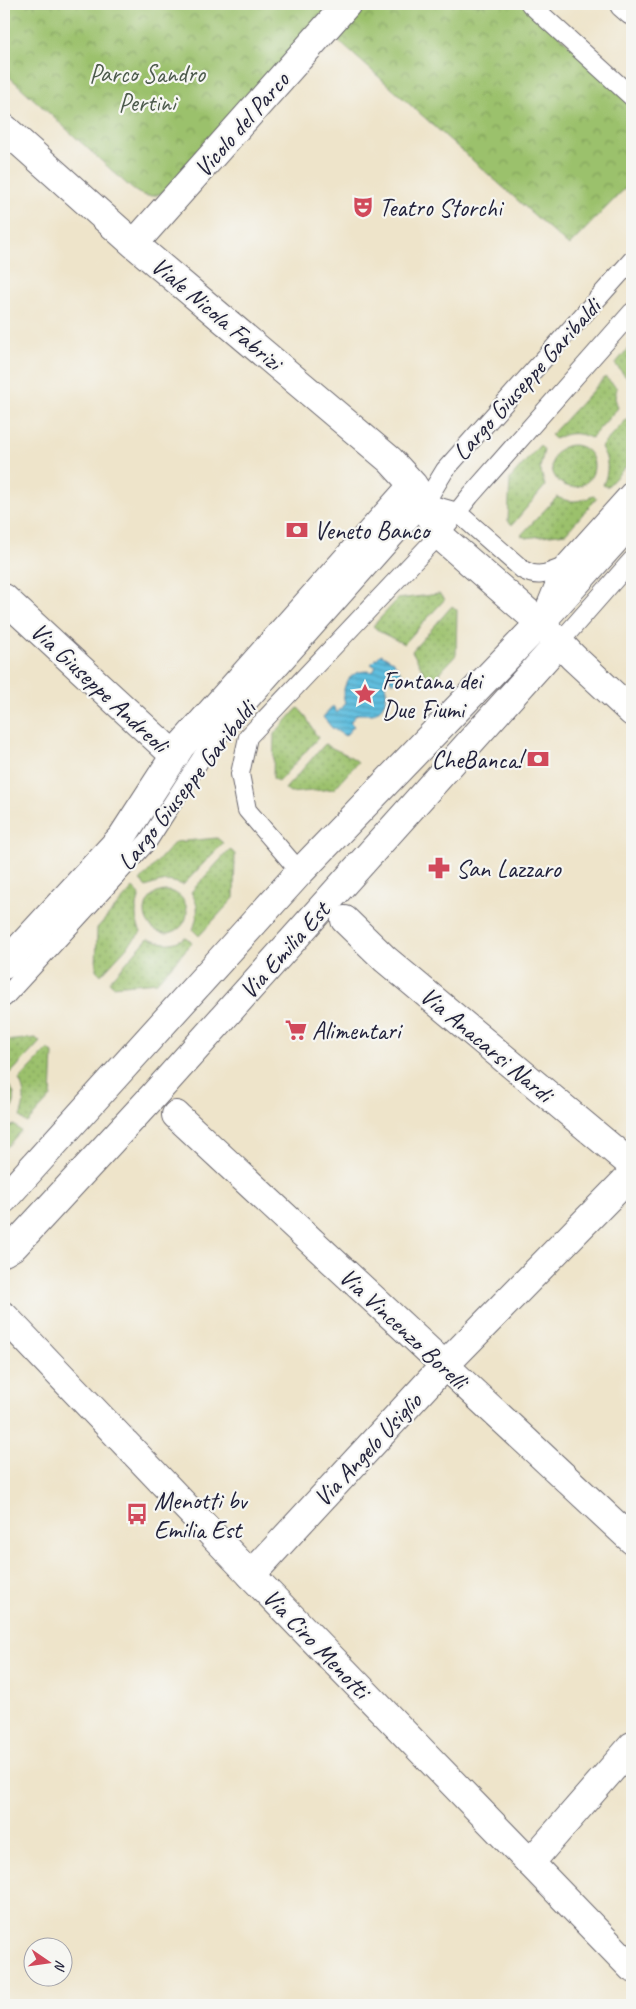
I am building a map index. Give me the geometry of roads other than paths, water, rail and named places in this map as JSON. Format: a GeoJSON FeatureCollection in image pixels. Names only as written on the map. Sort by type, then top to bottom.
{"type":"FeatureCollection","features":[{"type":"Feature","properties":{"kind":"street","name":"Vicolo del Parco"},"geometry":{"type":"LineString","coordinates":[[134,244],[347,4]]}},
{"type":"Feature","properties":{"kind":"street"},"geometry":{"type":"LineString","coordinates":[[624,4],[632,11]]}},
{"type":"Feature","properties":{"kind":"street","name":"Viale Nicola Fabrizi"},"geometry":{"type":"LineString","coordinates":[[4,128],[134,244],[390,460],[419,494]]}},
{"type":"Feature","properties":{"kind":"street"},"geometry":{"type":"LineString","coordinates":[[419,494],[439,535],[540,623],[632,712]]}},
{"type":"Feature","properties":{"kind":"street","name":"Largo Giuseppe Garibaldi"},"geometry":{"type":"LineString","coordinates":[[8,952],[122,837],[181,746],[419,494]]}},
{"type":"Feature","properties":{"kind":"street"},"geometry":{"type":"LineString","coordinates":[[4,1199],[300,872],[540,623],[632,521]]}},
{"type":"Feature","properties":{"kind":"street","name":"Via Giuseppe Andreoli"},"geometry":{"type":"LineString","coordinates":[[4,598],[175,756]]}},
{"type":"Feature","properties":{"kind":"street","name":"Via Emilia Est"},"geometry":{"type":"LineString","coordinates":[[4,1252],[14,1246],[160,1088],[559,643]]}},
{"type":"Feature","properties":{"kind":"street","name":"Via Anacarsi Nardi"},"geometry":{"type":"LineString","coordinates":[[345,920],[385,959],[632,1165]]}},
{"type":"Feature","properties":{"kind":"street","name":"Via Vincenzo Borelli"},"geometry":{"type":"LineString","coordinates":[[176,1115],[632,1540]]}},
{"type":"Feature","properties":{"kind":"street","name":"Via Angelo Usiglio"},"geometry":{"type":"LineString","coordinates":[[251,1575],[444,1366],[632,1174]]}},
{"type":"Feature","properties":{"kind":"street","name":"Via Ciro Menotti"},"geometry":{"type":"LineString","coordinates":[[4,1316],[251,1575],[632,1968]]}},
{"type":"Feature","properties":{"kind":"street"},"geometry":{"type":"LineString","coordinates":[[530,1863],[632,1746]]}},
{"type":"Feature","properties":{"kind":"lane"},"geometry":{"type":"LineString","coordinates":[[530,4],[632,97]]}},
{"type":"Feature","properties":{"kind":"lane","name":"Largo Giuseppe Garibaldi"},"geometry":{"type":"LineString","coordinates":[[4,998],[148,841],[207,749],[419,494],[445,470],[632,260]]}},
{"type":"Feature","properties":{"kind":"lane","name":"Largo Giuseppe Garibaldi"},"geometry":{"type":"LineString","coordinates":[[300,872],[247,810],[240,774],[248,737],[439,535],[632,312]]}},
{"type":"Feature","properties":{"kind":"lane"},"geometry":{"type":"LineString","coordinates":[[540,623],[560,568],[632,488]]}},
{"type":"Feature","properties":{"kind":"lane"},"geometry":{"type":"LineString","coordinates":[[419,494],[457,512],[523,570],[542,576],[560,568]]}},
{"type":"Feature","properties":{"kind":"lane"},"geometry":{"type":"LineString","coordinates":[[559,643],[632,560]]}},
{"type":"Feature","properties":{"kind":"water","name":"Fontana dei Due Fiumi"},"geometry":{"type":"Polygon","coordinates":[[[381,654],[393,661],[402,674],[393,683],[389,678],[384,682],[386,696],[384,704],[373,714],[357,714],[350,722],[354,726],[345,736],[332,728],[323,717],[333,706],[337,713],[345,703],[344,689],[349,679],[359,672],[373,672],[376,667],[371,664],[381,654]]]}},
{"type":"Feature","properties":{"kind":"place","name":"Teatro Storchi"},"geometry":{"type":"Point","coordinates":[363,207]}},
{"type":"Feature","properties":{"kind":"place","name":"Veneto Banco"},"geometry":{"type":"Point","coordinates":[297,530]}},
{"type":"Feature","properties":{"kind":"place","name":"Fontana dei Due Fiumi"},"geometry":{"type":"Point","coordinates":[365,694]}},
{"type":"Feature","properties":{"kind":"place","name":"CheBanca!"},"geometry":{"type":"Point","coordinates":[538,759]}},
{"type":"Feature","properties":{"kind":"place","name":"San Lazzaro"},"geometry":{"type":"Point","coordinates":[439,868]}},
{"type":"Feature","properties":{"kind":"place","name":"Alimentari"},"geometry":{"type":"Point","coordinates":[296,1030]}},
{"type":"Feature","properties":{"kind":"place","name":"Menotti bv Emilia Est"},"geometry":{"type":"Point","coordinates":[137,1514]}},
{"type":"Feature","properties":{"kind":"park label","name":"Parco Sandro Pertini"},"geometry":{"type":"Point","coordinates":[147,88]}}]}
